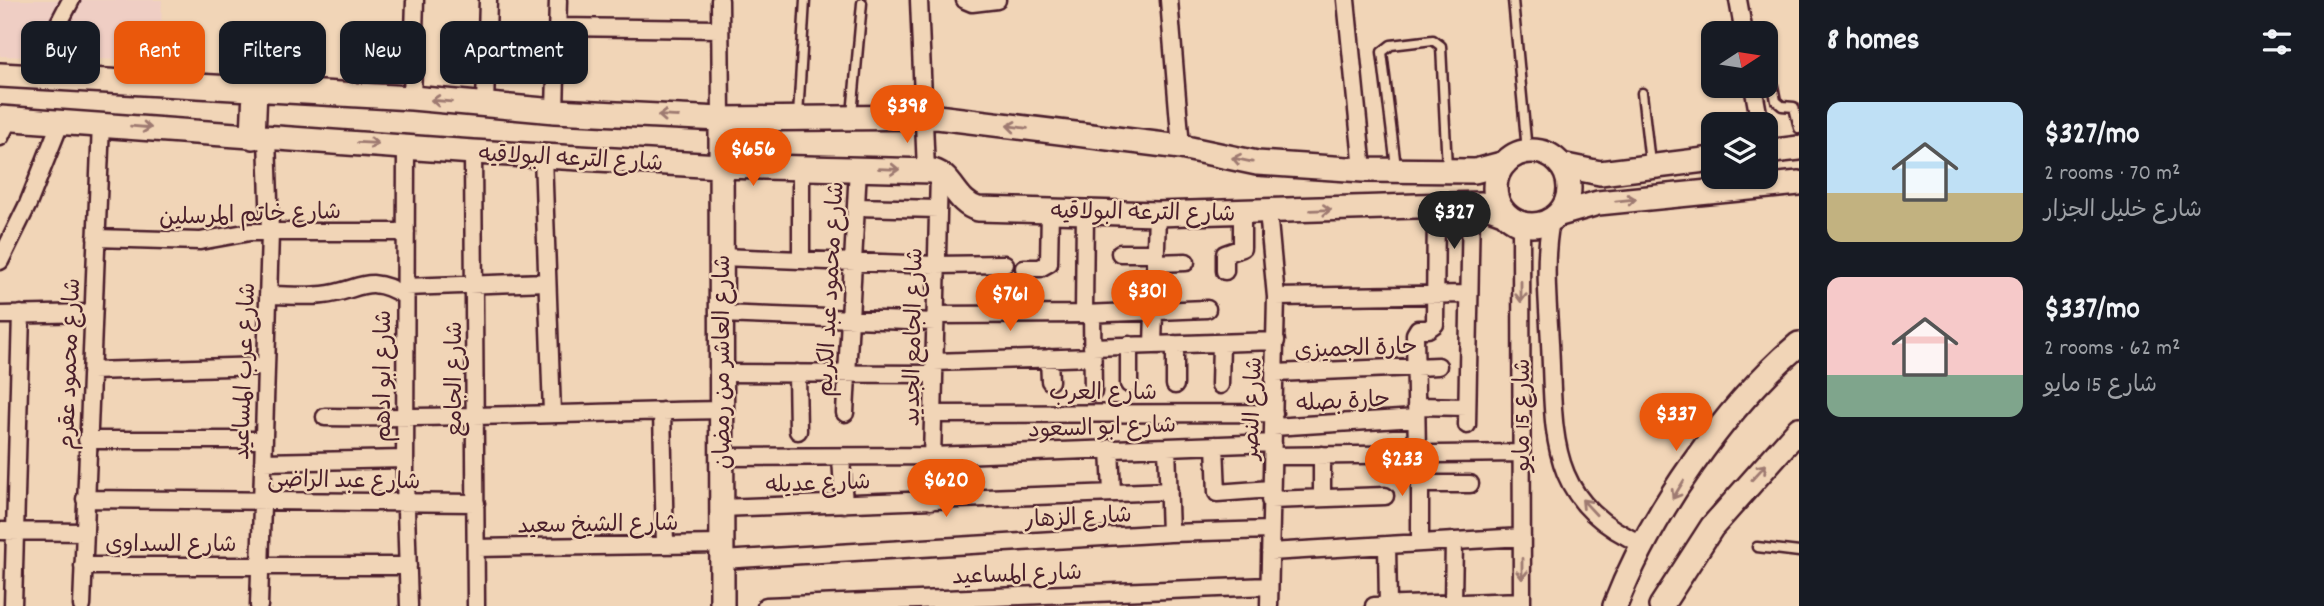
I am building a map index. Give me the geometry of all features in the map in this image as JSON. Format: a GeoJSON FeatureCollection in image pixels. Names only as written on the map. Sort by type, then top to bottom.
{"type":"FeatureCollection","features":[{"type":"Feature","properties":{"kind":"street"},"geometry":{"type":"LineString","coordinates":[[60,21],[71,0]]}},
{"type":"Feature","properties":{"kind":"street"},"geometry":{"type":"LineString","coordinates":[[412,98],[415,0]]}},
{"type":"Feature","properties":{"kind":"street"},"geometry":{"type":"LineString","coordinates":[[485,105],[488,0]]}},
{"type":"Feature","properties":{"kind":"street"},"geometry":{"type":"LineString","coordinates":[[558,0],[558,21]]}},
{"type":"Feature","properties":{"kind":"street"},"geometry":{"type":"LineString","coordinates":[[720,0],[721,119]]}},
{"type":"Feature","properties":{"kind":"street","name":"شارع الجامع الجديد"},"geometry":{"type":"LineString","coordinates":[[919,0],[925,117],[938,209],[931,501]]}},
{"type":"Feature","properties":{"kind":"street"},"geometry":{"type":"LineString","coordinates":[[965,0],[972,3],[998,0]]}},
{"type":"Feature","properties":{"kind":"street"},"geometry":{"type":"LineString","coordinates":[[1169,0],[1181,147]]}},
{"type":"Feature","properties":{"kind":"street"},"geometry":{"type":"LineString","coordinates":[[1346,0],[1363,170]]}},
{"type":"Feature","properties":{"kind":"street"},"geometry":{"type":"LineString","coordinates":[[1738,0],[1742,21]]}},
{"type":"Feature","properties":{"kind":"street"},"geometry":{"type":"LineString","coordinates":[[588,27],[719,29]]}},
{"type":"Feature","properties":{"kind":"street","name":"شارع الترعه البولاقيه"},"geometry":{"type":"LineString","coordinates":[[0,75],[21,76]]}},
{"type":"Feature","properties":{"kind":"street","name":"شارع الترعه البولاقيه"},"geometry":{"type":"LineString","coordinates":[[100,80],[412,98],[555,111],[721,119],[925,117],[1181,147],[1256,163],[1363,170],[1483,170],[1505,163]]}},
{"type":"Feature","properties":{"kind":"street"},"geometry":{"type":"LineString","coordinates":[[555,111],[556,84]]}},
{"type":"Feature","properties":{"kind":"street"},"geometry":{"type":"LineString","coordinates":[[255,89],[260,137]]}},
{"type":"Feature","properties":{"kind":"street","name":"شارع العاشر من رمضان"},"geometry":{"type":"LineString","coordinates":[[721,119],[722,606]]}},
{"type":"Feature","properties":{"kind":"street"},"geometry":{"type":"LineString","coordinates":[[0,261],[29,204],[61,121]]}},
{"type":"Feature","properties":{"kind":"street","name":"شارع الترعه البولاقيه"},"geometry":{"type":"LineString","coordinates":[[3,125],[61,121],[101,123],[473,152],[720,166],[933,172],[969,206],[1157,214],[1471,205],[1490,206],[1512,218]]}},
{"type":"Feature","properties":{"kind":"street","name":"شارع محمود عقرم"},"geometry":{"type":"LineString","coordinates":[[82,606],[101,123]]}},
{"type":"Feature","properties":{"kind":"street","name":"شارع عرب المساعيد"},"geometry":{"type":"LineString","coordinates":[[259,606],[270,233],[260,137]]}},
{"type":"Feature","properties":{"kind":"street","name":"شارع ابو ادهم"},"geometry":{"type":"LineString","coordinates":[[406,145],[405,459],[409,606]]}},
{"type":"Feature","properties":{"kind":"street"},"geometry":{"type":"LineString","coordinates":[[1778,151],[1799,148]]}},
{"type":"Feature","properties":{"kind":"street"},"geometry":{"type":"LineString","coordinates":[[1556,217],[1567,203],[1570,190],[1568,176],[1561,165],[1546,153],[1527,151],[1505,163],[1495,187],[1497,201],[1512,218],[1542,225],[1556,217],[1605,202],[1799,183]]}},
{"type":"Feature","properties":{"kind":"street","name":"شارع الجامع"},"geometry":{"type":"LineString","coordinates":[[473,152],[476,283],[476,606]]}},
{"type":"Feature","properties":{"kind":"street"},"geometry":{"type":"LineString","coordinates":[[543,156],[552,413]]}},
{"type":"Feature","properties":{"kind":"street"},"geometry":{"type":"LineString","coordinates":[[1561,165],[1600,173],[1701,161]]}},
{"type":"Feature","properties":{"kind":"street"},"geometry":{"type":"LineString","coordinates":[[801,167],[802,260]]}},
{"type":"Feature","properties":{"kind":"street","name":"شارع محمود عبد الكريم"},"geometry":{"type":"LineString","coordinates":[[845,413],[858,168]]}},
{"type":"Feature","properties":{"kind":"street"},"geometry":{"type":"LineString","coordinates":[[1467,425],[1471,205]]}},
{"type":"Feature","properties":{"kind":"street"},"geometry":{"type":"LineString","coordinates":[[1420,543],[1415,331],[1428,329],[1435,324],[1436,206]]}},
{"type":"Feature","properties":{"kind":"street"},"geometry":{"type":"LineString","coordinates":[[856,207],[938,209]]}},
{"type":"Feature","properties":{"kind":"street"},"geometry":{"type":"LineString","coordinates":[[1024,268],[1045,266],[1050,258],[1050,210]]}},
{"type":"Feature","properties":{"kind":"street"},"geometry":{"type":"LineString","coordinates":[[1086,211],[1093,392]]}},
{"type":"Feature","properties":{"kind":"street","name":"شارع النصر"},"geometry":{"type":"LineString","coordinates":[[1268,211],[1276,298],[1269,606]]}},
{"type":"Feature","properties":{"kind":"street"},"geometry":{"type":"LineString","coordinates":[[1225,271],[1225,254],[1242,248],[1242,212]]}},
{"type":"Feature","properties":{"kind":"street"},"geometry":{"type":"LineString","coordinates":[[1153,345],[1157,214]]}},
{"type":"Feature","properties":{"kind":"street","name":"شارع 15 مايو"},"geometry":{"type":"LineString","coordinates":[[1556,217],[1546,263],[1556,450],[1570,483],[1592,512],[1616,531],[1644,545]]}},
{"type":"Feature","properties":{"kind":"street","name":"شارع 15 مايو"},"geometry":{"type":"LineString","coordinates":[[1512,218],[1521,453],[1522,603]]}},
{"type":"Feature","properties":{"kind":"street","name":"شارع خاتم المرسلين"},"geometry":{"type":"LineString","coordinates":[[96,238],[200,241],[241,232],[405,232]]}},
{"type":"Feature","properties":{"kind":"street"},"geometry":{"type":"LineString","coordinates":[[1121,253],[1186,262]]}},
{"type":"Feature","properties":{"kind":"street"},"geometry":{"type":"LineString","coordinates":[[721,257],[936,265],[1005,264]]}},
{"type":"Feature","properties":{"kind":"street"},"geometry":{"type":"LineString","coordinates":[[268,295],[327,294],[365,282],[388,285],[405,292],[476,283],[546,282]]}},
{"type":"Feature","properties":{"kind":"street"},"geometry":{"type":"LineString","coordinates":[[1276,298],[1469,294]]}},
{"type":"Feature","properties":{"kind":"street"},"geometry":{"type":"LineString","coordinates":[[1384,296],[1384,313]]}},
{"type":"Feature","properties":{"kind":"street"},"geometry":{"type":"LineString","coordinates":[[721,314],[935,318],[1207,309]]}},
{"type":"Feature","properties":{"kind":"street"},"geometry":{"type":"LineString","coordinates":[[0,315],[93,313]]}},
{"type":"Feature","properties":{"kind":"street"},"geometry":{"type":"LineString","coordinates":[[13,606],[8,532],[21,314]]}},
{"type":"Feature","properties":{"kind":"street"},"geometry":{"type":"LineString","coordinates":[[721,373],[847,373],[934,368],[1049,359],[1129,345],[1276,341]]}},
{"type":"Feature","properties":{"kind":"street"},"geometry":{"type":"LineString","coordinates":[[1220,385],[1221,343]]}},
{"type":"Feature","properties":{"kind":"street"},"geometry":{"type":"LineString","coordinates":[[1175,344],[1175,385]]}},
{"type":"Feature","properties":{"kind":"street"},"geometry":{"type":"LineString","coordinates":[[1615,606],[1644,545],[1706,446],[1740,402],[1799,344]]}},
{"type":"Feature","properties":{"kind":"street"},"geometry":{"type":"LineString","coordinates":[[1129,345],[1129,384]]}},
{"type":"Feature","properties":{"kind":"street"},"geometry":{"type":"LineString","coordinates":[[1049,359],[1050,381]]}},
{"type":"Feature","properties":{"kind":"street"},"geometry":{"type":"LineString","coordinates":[[90,371],[266,366]]}},
{"type":"Feature","properties":{"kind":"street","name":"حارة الجميزى"},"geometry":{"type":"LineString","coordinates":[[1276,373],[1438,366]]}},
{"type":"Feature","properties":{"kind":"street"},"geometry":{"type":"LineString","coordinates":[[797,373],[798,431]]}},
{"type":"Feature","properties":{"kind":"street","name":"حارة بصله"},"geometry":{"type":"LineString","coordinates":[[1273,435],[1416,412],[1467,407]]}},
{"type":"Feature","properties":{"kind":"street"},"geometry":{"type":"LineString","coordinates":[[325,418],[405,419],[476,414],[722,410]]}},
{"type":"Feature","properties":{"kind":"street"},"geometry":{"type":"LineString","coordinates":[[662,411],[665,545]]}},
{"type":"Feature","properties":{"kind":"street","name":"شارع العرب"},"geometry":{"type":"LineString","coordinates":[[933,415],[1273,435]]}},
{"type":"Feature","properties":{"kind":"street"},"geometry":{"type":"LineString","coordinates":[[1661,606],[1712,527],[1799,429]]}},
{"type":"Feature","properties":{"kind":"street"},"geometry":{"type":"LineString","coordinates":[[1273,435],[1322,455],[1521,453]]}},
{"type":"Feature","properties":{"kind":"street","name":"شارع ابو السعود"},"geometry":{"type":"LineString","coordinates":[[721,457],[932,456],[1167,447],[1215,445],[1273,435]]}},
{"type":"Feature","properties":{"kind":"street"},"geometry":{"type":"LineString","coordinates":[[88,440],[264,440]]}},
{"type":"Feature","properties":{"kind":"street"},"geometry":{"type":"LineString","coordinates":[[1215,445],[1217,493],[1322,498],[1385,496]]}},
{"type":"Feature","properties":{"kind":"street"},"geometry":{"type":"LineString","coordinates":[[1167,447],[1170,533]]}},
{"type":"Feature","properties":{"kind":"street"},"geometry":{"type":"LineString","coordinates":[[1110,448],[1112,493]]}},
{"type":"Feature","properties":{"kind":"street"},"geometry":{"type":"LineString","coordinates":[[1322,455],[1322,498]]}},
{"type":"Feature","properties":{"kind":"street"},"geometry":{"type":"LineString","coordinates":[[841,458],[844,504]]}},
{"type":"Feature","properties":{"kind":"street"},"geometry":{"type":"LineString","coordinates":[[263,462],[405,459]]}},
{"type":"Feature","properties":{"kind":"street"},"geometry":{"type":"LineString","coordinates":[[1420,484],[1470,484]]}},
{"type":"Feature","properties":{"kind":"street","name":"شارع عديله"},"geometry":{"type":"LineString","coordinates":[[722,508],[1169,491]]}},
{"type":"Feature","properties":{"kind":"street","name":"شارع عبد الراضى"},"geometry":{"type":"LineString","coordinates":[[85,499],[476,503]]}},
{"type":"Feature","properties":{"kind":"street","name":"شارع الزهار"},"geometry":{"type":"LineString","coordinates":[[722,552],[1270,530]]}},
{"type":"Feature","properties":{"kind":"street"},"geometry":{"type":"LineString","coordinates":[[8,532],[84,533]]}},
{"type":"Feature","properties":{"kind":"street"},"geometry":{"type":"LineString","coordinates":[[1270,552],[1522,537]]}},
{"type":"Feature","properties":{"kind":"street"},"geometry":{"type":"LineString","coordinates":[[1453,603],[1454,541]]}},
{"type":"Feature","properties":{"kind":"street","name":"شارع الشيخ سعيد"},"geometry":{"type":"LineString","coordinates":[[476,548],[665,545],[722,552]]}},
{"type":"Feature","properties":{"kind":"street"},"geometry":{"type":"LineString","coordinates":[[1387,545],[1388,605]]}},
{"type":"Feature","properties":{"kind":"street","name":"شارع السداوى"},"geometry":{"type":"LineString","coordinates":[[83,566],[408,565]]}},
{"type":"Feature","properties":{"kind":"street","name":"شارع المساعيد"},"geometry":{"type":"LineString","coordinates":[[766,606],[1153,598],[1269,586]]}},
{"type":"Feature","properties":{"kind":"street"},"geometry":{"type":"LineString","coordinates":[[1374,606],[1522,603]]}},
{"type":"Feature","properties":{"kind":"lane"},"geometry":{"type":"LineString","coordinates":[[797,118],[805,0]]}},
{"type":"Feature","properties":{"kind":"lane"},"geometry":{"type":"LineString","coordinates":[[1513,0],[1527,151]]}},
{"type":"Feature","properties":{"kind":"lane"},"geometry":{"type":"LineString","coordinates":[[852,118],[862,3]]}},
{"type":"Feature","properties":{"kind":"lane"},"geometry":{"type":"LineString","coordinates":[[1396,170],[1382,52],[1391,45],[1433,40],[1441,46],[1448,171]]}},
{"type":"Feature","properties":{"kind":"lane"},"geometry":{"type":"LineString","coordinates":[[1642,93],[1651,167]]}},
{"type":"Feature","properties":{"kind":"lane"},"geometry":{"type":"LineString","coordinates":[[1775,98],[1782,106],[1794,107],[1799,128]]}},
{"type":"Feature","properties":{"kind":"lane"},"geometry":{"type":"LineString","coordinates":[[1757,547],[1799,552]]}},
{"type":"Feature","properties":{"kind":"shaded area"},"geometry":{"type":"Polygon","coordinates":[[[0,0],[162,0],[161,21],[114,21],[114,60],[100,59],[100,21],[21,21],[21,57],[0,56],[0,0]]]}}]}
